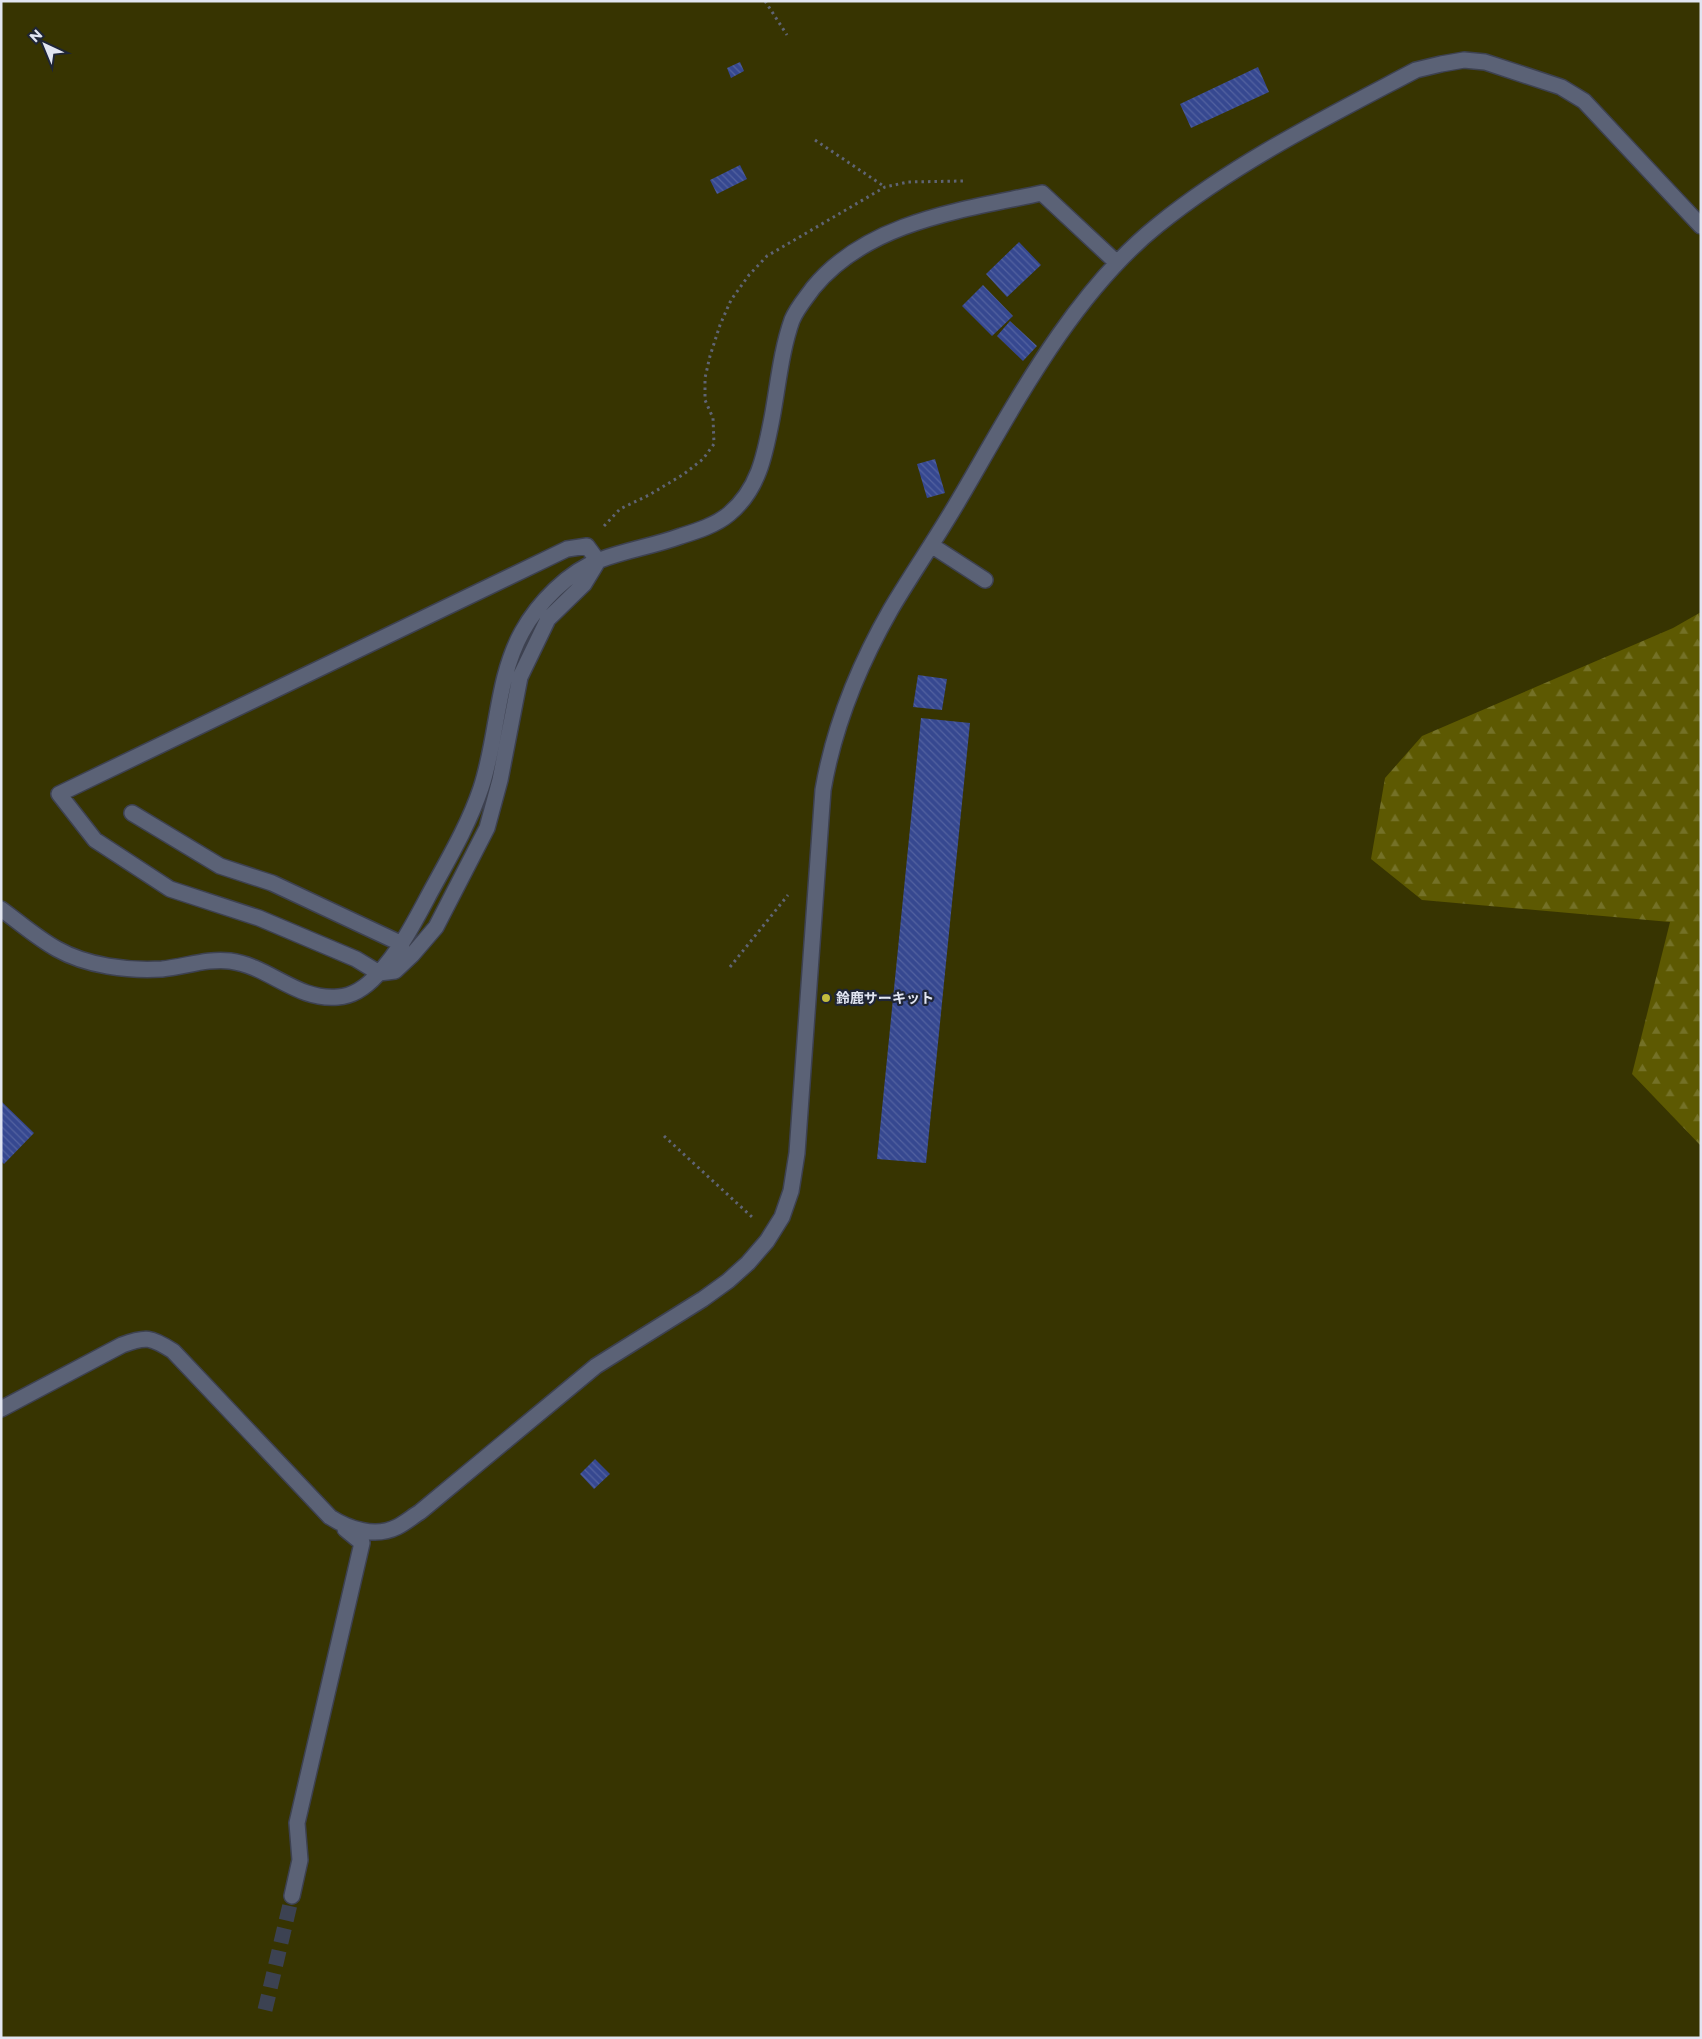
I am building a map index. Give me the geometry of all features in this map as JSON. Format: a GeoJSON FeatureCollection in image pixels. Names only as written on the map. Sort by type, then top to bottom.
{"type":"FeatureCollection","features":[{"type":"Feature","properties":{"kind":"lane"},"geometry":{"type":"LineString","coordinates":[[1,1409],[122,1345],[140,1338],[154,1339],[173,1351],[330,1518],[350,1529],[373,1532],[395,1528],[420,1512],[596,1366],[728,1281],[748,1263],[767,1241],[782,1218],[791,1191],[797,1153],[819,822],[829,757],[845,708],[869,653],[891,610],[1070,318],[1117,264],[1157,226],[1250,160],[1416,70],[1464,60],[1485,62],[1561,87],[1584,102],[1701,226]]}},
{"type":"Feature","properties":{"kind":"lane"},"geometry":{"type":"LineString","coordinates":[[1,908],[58,950],[75,958],[110,966],[159,969],[226,960],[256,968],[302,992],[332,998],[356,992],[379,973],[402,944],[460,837],[481,787],[512,656],[522,632],[537,609],[565,581],[583,568],[598,561],[674,539],[706,527],[728,515],[746,496],[758,476],[765,452],[793,318],[820,280],[838,262],[856,249],[876,239],[944,213],[1042,193],[1117,264]]}},
{"type":"Feature","properties":{"kind":"lane"},"geometry":{"type":"LineString","coordinates":[[931,545],[985,580]]}},
{"type":"Feature","properties":{"kind":"lane"},"geometry":{"type":"LineString","coordinates":[[587,546],[598,561],[584,584],[548,619],[520,677],[500,780],[487,828],[436,927],[412,956],[395,970],[379,973],[356,959],[258,918],[170,889],[95,840],[59,794],[567,549],[587,546]]}},
{"type":"Feature","properties":{"kind":"lane"},"geometry":{"type":"LineString","coordinates":[[132,813],[220,866],[272,883],[402,944]]}},
{"type":"Feature","properties":{"kind":"lane"},"geometry":{"type":"LineString","coordinates":[[292,1896],[300,1860],[298,1823],[362,1543],[338,1522]]}},
{"type":"Feature","properties":{"kind":"path"},"geometry":{"type":"LineString","coordinates":[[765,1],[787,35]]}},
{"type":"Feature","properties":{"kind":"path"},"geometry":{"type":"LineString","coordinates":[[816,140],[885,187]]}},
{"type":"Feature","properties":{"kind":"path"},"geometry":{"type":"LineString","coordinates":[[730,967],[794,889]]}},
{"type":"Feature","properties":{"kind":"path"},"geometry":{"type":"LineString","coordinates":[[664,1136],[755,1220]]}},
{"type":"Feature","properties":{"kind":"green space"},"geometry":{"type":"Polygon","coordinates":[[[1701,590],[1701,1166],[1354,920],[1337,770],[1701,590]]]}},
{"type":"Feature","properties":{"kind":"shaded area","name":"鈴鹿サーキット"},"geometry":{"type":"Polygon","coordinates":[[[1,1],[1701,1],[1701,612],[1673,628],[1422,736],[1385,778],[1371,859],[1422,900],[1670,922],[1632,1074],[1701,1146],[1701,2038],[1,2038],[1,1]]]}},
{"type":"Feature","properties":{"kind":"building"},"geometry":{"type":"Polygon","coordinates":[[[740,62],[744,71],[731,78],[727,68],[740,62]]]}},
{"type":"Feature","properties":{"kind":"building"},"geometry":{"type":"Polygon","coordinates":[[[1258,67],[1269,92],[1191,128],[1180,104],[1258,67]]]}},
{"type":"Feature","properties":{"kind":"building"},"geometry":{"type":"Polygon","coordinates":[[[740,165],[747,179],[717,194],[710,180],[740,165]]]}},
{"type":"Feature","properties":{"kind":"building"},"geometry":{"type":"Polygon","coordinates":[[[1019,242],[1041,265],[1007,297],[986,274],[1019,242]]]}},
{"type":"Feature","properties":{"kind":"building"},"geometry":{"type":"Polygon","coordinates":[[[983,285],[1013,316],[992,336],[962,306],[983,285]]]}},
{"type":"Feature","properties":{"kind":"building"},"geometry":{"type":"Polygon","coordinates":[[[1010,321],[1037,346],[1023,361],[997,336],[1010,321]]]}},
{"type":"Feature","properties":{"kind":"building"},"geometry":{"type":"Polygon","coordinates":[[[935,459],[945,493],[927,498],[917,464],[935,459]]]}},
{"type":"Feature","properties":{"kind":"building"},"geometry":{"type":"Polygon","coordinates":[[[918,675],[947,679],[942,710],[913,707],[918,675]]]}},
{"type":"Feature","properties":{"kind":"building"},"geometry":{"type":"Polygon","coordinates":[[[921,718],[970,723],[926,1163],[877,1159],[921,718]]]}},
{"type":"Feature","properties":{"kind":"building"},"geometry":{"type":"Polygon","coordinates":[[[1,1101],[34,1133],[4,1164],[1,1161],[1,1101]]]}},
{"type":"Feature","properties":{"kind":"building"},"geometry":{"type":"Polygon","coordinates":[[[595,1459],[610,1474],[594,1489],[580,1474],[595,1459]]]}},
{"type":"Feature","properties":{"kind":"tunnel"},"geometry":{"type":"LineString","coordinates":[[265,2010],[292,1896]]}},
{"type":"Feature","properties":{"kind":"place","name":"鈴鹿サーキット"},"geometry":{"type":"Point","coordinates":[826,998]}}]}
